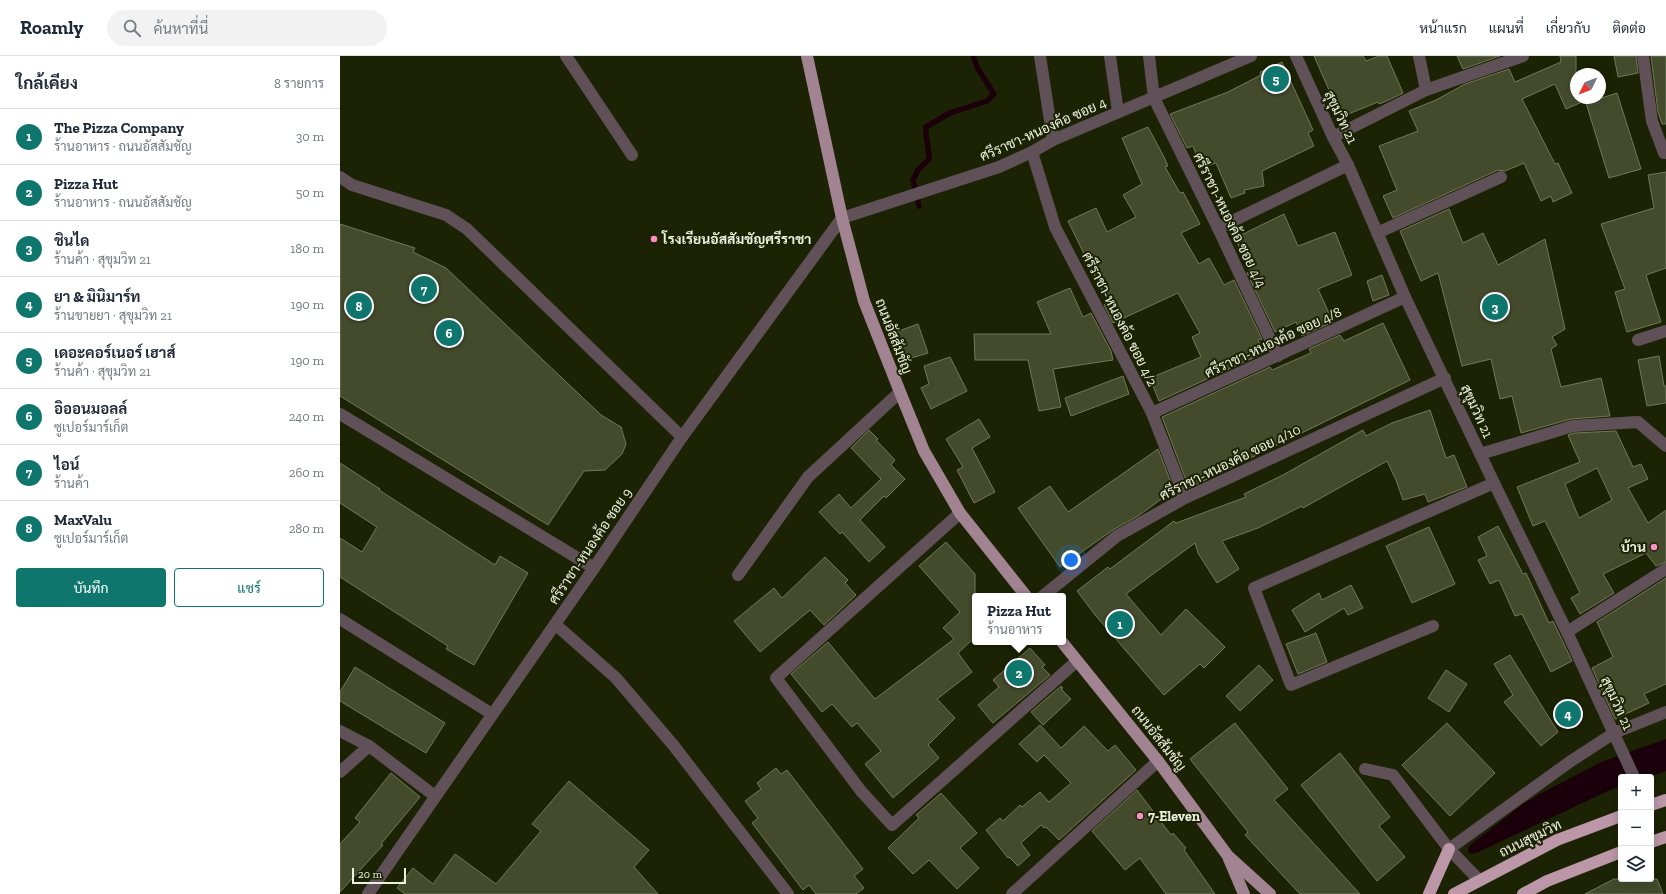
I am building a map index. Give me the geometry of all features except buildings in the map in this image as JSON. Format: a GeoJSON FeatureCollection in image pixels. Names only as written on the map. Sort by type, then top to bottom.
{"type":"FeatureCollection","features":[{"type":"Feature","properties":{"kind":"highway"},"geometry":{"type":"LineString","coordinates":[[1654,804],[1666,800]]}},
{"type":"Feature","properties":{"kind":"highway","name":"ถนนสุขุมวิท"},"geometry":{"type":"LineString","coordinates":[[1454,894],[1557,840],[1618,817]]}},
{"type":"Feature","properties":{"kind":"highway"},"geometry":{"type":"LineString","coordinates":[[1654,841],[1666,837]]}},
{"type":"Feature","properties":{"kind":"highway"},"geometry":{"type":"LineString","coordinates":[[1429,894],[1450,849]]}},
{"type":"Feature","properties":{"kind":"highway"},"geometry":{"type":"LineString","coordinates":[[1523,894],[1546,881],[1618,853]]}},
{"type":"Feature","properties":{"kind":"main road","name":"ถนนอัสสัมชัญ"},"geometry":{"type":"LineString","coordinates":[[807,56],[842,218],[864,301],[900,392],[924,451],[960,513],[1024,593]]}},
{"type":"Feature","properties":{"kind":"main road","name":"ถนนอัสสัมชัญ"},"geometry":{"type":"LineString","coordinates":[[1064,645],[1158,761],[1228,856],[1270,894]]}},
{"type":"Feature","properties":{"kind":"main road","name":"ถนนอัสสัมชัญ"},"geometry":{"type":"LineString","coordinates":[[1228,856],[1244,894]]}},
{"type":"Feature","properties":{"kind":"street"},"geometry":{"type":"LineString","coordinates":[[566,56],[632,155]]}},
{"type":"Feature","properties":{"kind":"street"},"geometry":{"type":"LineString","coordinates":[[1040,56],[1053,140]]}},
{"type":"Feature","properties":{"kind":"street"},"geometry":{"type":"LineString","coordinates":[[1110,56],[1118,112]]}},
{"type":"Feature","properties":{"kind":"street"},"geometry":{"type":"LineString","coordinates":[[1150,56],[1154,98]]}},
{"type":"Feature","properties":{"kind":"street","name":"ศรีราชา-หนองค้อ ซอย 4"},"geometry":{"type":"LineString","coordinates":[[842,218],[999,167],[1032,152],[1053,140],[1251,56]]}},
{"type":"Feature","properties":{"kind":"street","name":"สุขุมวิท 21"},"geometry":{"type":"LineString","coordinates":[[1296,56],[1333,137],[1348,165],[1405,297],[1567,632],[1633,774]]}},
{"type":"Feature","properties":{"kind":"street"},"geometry":{"type":"LineString","coordinates":[[1419,56],[1426,90]]}},
{"type":"Feature","properties":{"kind":"street"},"geometry":{"type":"LineString","coordinates":[[1333,137],[1426,90],[1523,56]]}},
{"type":"Feature","properties":{"kind":"street"},"geometry":{"type":"LineString","coordinates":[[1643,56],[1652,121],[1664,153],[1666,153]]}},
{"type":"Feature","properties":{"kind":"street","name":"ศรีราชา-หนองค้อ ซอย 4/4"},"geometry":{"type":"LineString","coordinates":[[1154,98],[1218,228],[1278,356]]}},
{"type":"Feature","properties":{"kind":"street","name":"ศรีราชา-หนองค้อ ซอย 4/2"},"geometry":{"type":"LineString","coordinates":[[1032,152],[1055,227],[1152,413],[1185,498]]}},
{"type":"Feature","properties":{"kind":"street"},"geometry":{"type":"LineString","coordinates":[[1218,228],[1348,165]]}},
{"type":"Feature","properties":{"kind":"street"},"geometry":{"type":"LineString","coordinates":[[340,177],[352,185],[446,214],[467,229],[682,437]]}},
{"type":"Feature","properties":{"kind":"street"},"geometry":{"type":"LineString","coordinates":[[1378,233],[1501,177]]}},
{"type":"Feature","properties":{"kind":"street","name":"ศรีราชา-หนองค้อ ซอย 9"},"geometry":{"type":"LineString","coordinates":[[368,894],[594,568],[682,437],[842,218]]}},
{"type":"Feature","properties":{"kind":"street","name":"ศรีราชา-หนองค้อ ซอย 4/8"},"geometry":{"type":"LineString","coordinates":[[1152,413],[1405,297]]}},
{"type":"Feature","properties":{"kind":"street"},"geometry":{"type":"LineString","coordinates":[[1638,340],[1666,331]]}},
{"type":"Feature","properties":{"kind":"street","name":"ศรีราชา-หนองค้อ ซอย 4/10"},"geometry":{"type":"LineString","coordinates":[[1047,593],[1117,536],[1185,498],[1445,378]]}},
{"type":"Feature","properties":{"kind":"street"},"geometry":{"type":"LineString","coordinates":[[738,575],[808,477],[900,392]]}},
{"type":"Feature","properties":{"kind":"street"},"geometry":{"type":"LineString","coordinates":[[340,414],[594,568]]}},
{"type":"Feature","properties":{"kind":"street"},"geometry":{"type":"LineString","coordinates":[[1480,454],[1572,426],[1638,422],[1666,446]]}},
{"type":"Feature","properties":{"kind":"street"},"geometry":{"type":"LineString","coordinates":[[1433,626],[1292,685],[1254,588],[1494,483]]}},
{"type":"Feature","properties":{"kind":"street"},"geometry":{"type":"LineString","coordinates":[[960,513],[776,678],[861,791],[892,825],[1077,661]]}},
{"type":"Feature","properties":{"kind":"street"},"geometry":{"type":"LineString","coordinates":[[1567,632],[1666,569]]}},
{"type":"Feature","properties":{"kind":"street"},"geometry":{"type":"LineString","coordinates":[[340,619],[492,714]]}},
{"type":"Feature","properties":{"kind":"street"},"geometry":{"type":"LineString","coordinates":[[555,624],[616,678],[674,746],[788,894]]}},
{"type":"Feature","properties":{"kind":"street"},"geometry":{"type":"LineString","coordinates":[[1450,849],[1571,761],[1614,733],[1666,712]]}},
{"type":"Feature","properties":{"kind":"street"},"geometry":{"type":"LineString","coordinates":[[340,731],[369,746],[435,796]]}},
{"type":"Feature","properties":{"kind":"street"},"geometry":{"type":"LineString","coordinates":[[340,772],[369,746]]}},
{"type":"Feature","properties":{"kind":"street"},"geometry":{"type":"LineString","coordinates":[[1012,894],[1158,761]]}},
{"type":"Feature","properties":{"kind":"street"},"geometry":{"type":"LineString","coordinates":[[1365,768],[1393,775],[1450,849],[1479,880]]}},
{"type":"Feature","properties":{"kind":"shaded area"},"geometry":{"type":"Polygon","coordinates":[[[1666,739],[1666,771],[1654,775],[1618,774],[1618,787],[1474,854],[1469,853],[1469,846],[1523,804],[1601,762],[1666,739]]]}},
{"type":"Feature","properties":{"kind":"waterway"},"geometry":{"type":"LineString","coordinates":[[919,206],[913,180],[918,170],[929,159],[926,127],[950,113],[987,101],[994,94],[978,69],[973,56]]}},
{"type":"Feature","properties":{"kind":"place","name":"เดอะคอร์เนอร์ เฮาส์"},"geometry":{"type":"Point","coordinates":[1276,79]}},
{"type":"Feature","properties":{"kind":"place","name":"โรงเรียนอัสสัมชัญศรีราชา"},"geometry":{"type":"Point","coordinates":[654,239]}},
{"type":"Feature","properties":{"kind":"place","name":"ไอน์"},"geometry":{"type":"Point","coordinates":[424,289]}},
{"type":"Feature","properties":{"kind":"place","name":"MaxValu"},"geometry":{"type":"Point","coordinates":[359,306]}},
{"type":"Feature","properties":{"kind":"place","name":"ชินได"},"geometry":{"type":"Point","coordinates":[1495,307]}},
{"type":"Feature","properties":{"kind":"place","name":"อิออนมอลล์"},"geometry":{"type":"Point","coordinates":[449,333]}},
{"type":"Feature","properties":{"kind":"place","name":"บ้าน"},"geometry":{"type":"Point","coordinates":[1654,547]}},
{"type":"Feature","properties":{"kind":"place","name":"The Pizza Company"},"geometry":{"type":"Point","coordinates":[1120,624]}},
{"type":"Feature","properties":{"kind":"place","name":"Pizza Hut"},"geometry":{"type":"Point","coordinates":[1019,673]}},
{"type":"Feature","properties":{"kind":"place","name":"ยา & มินิมาร์ท"},"geometry":{"type":"Point","coordinates":[1568,714]}},
{"type":"Feature","properties":{"kind":"place","name":"7-Eleven"},"geometry":{"type":"Point","coordinates":[1140,816]}}]}
